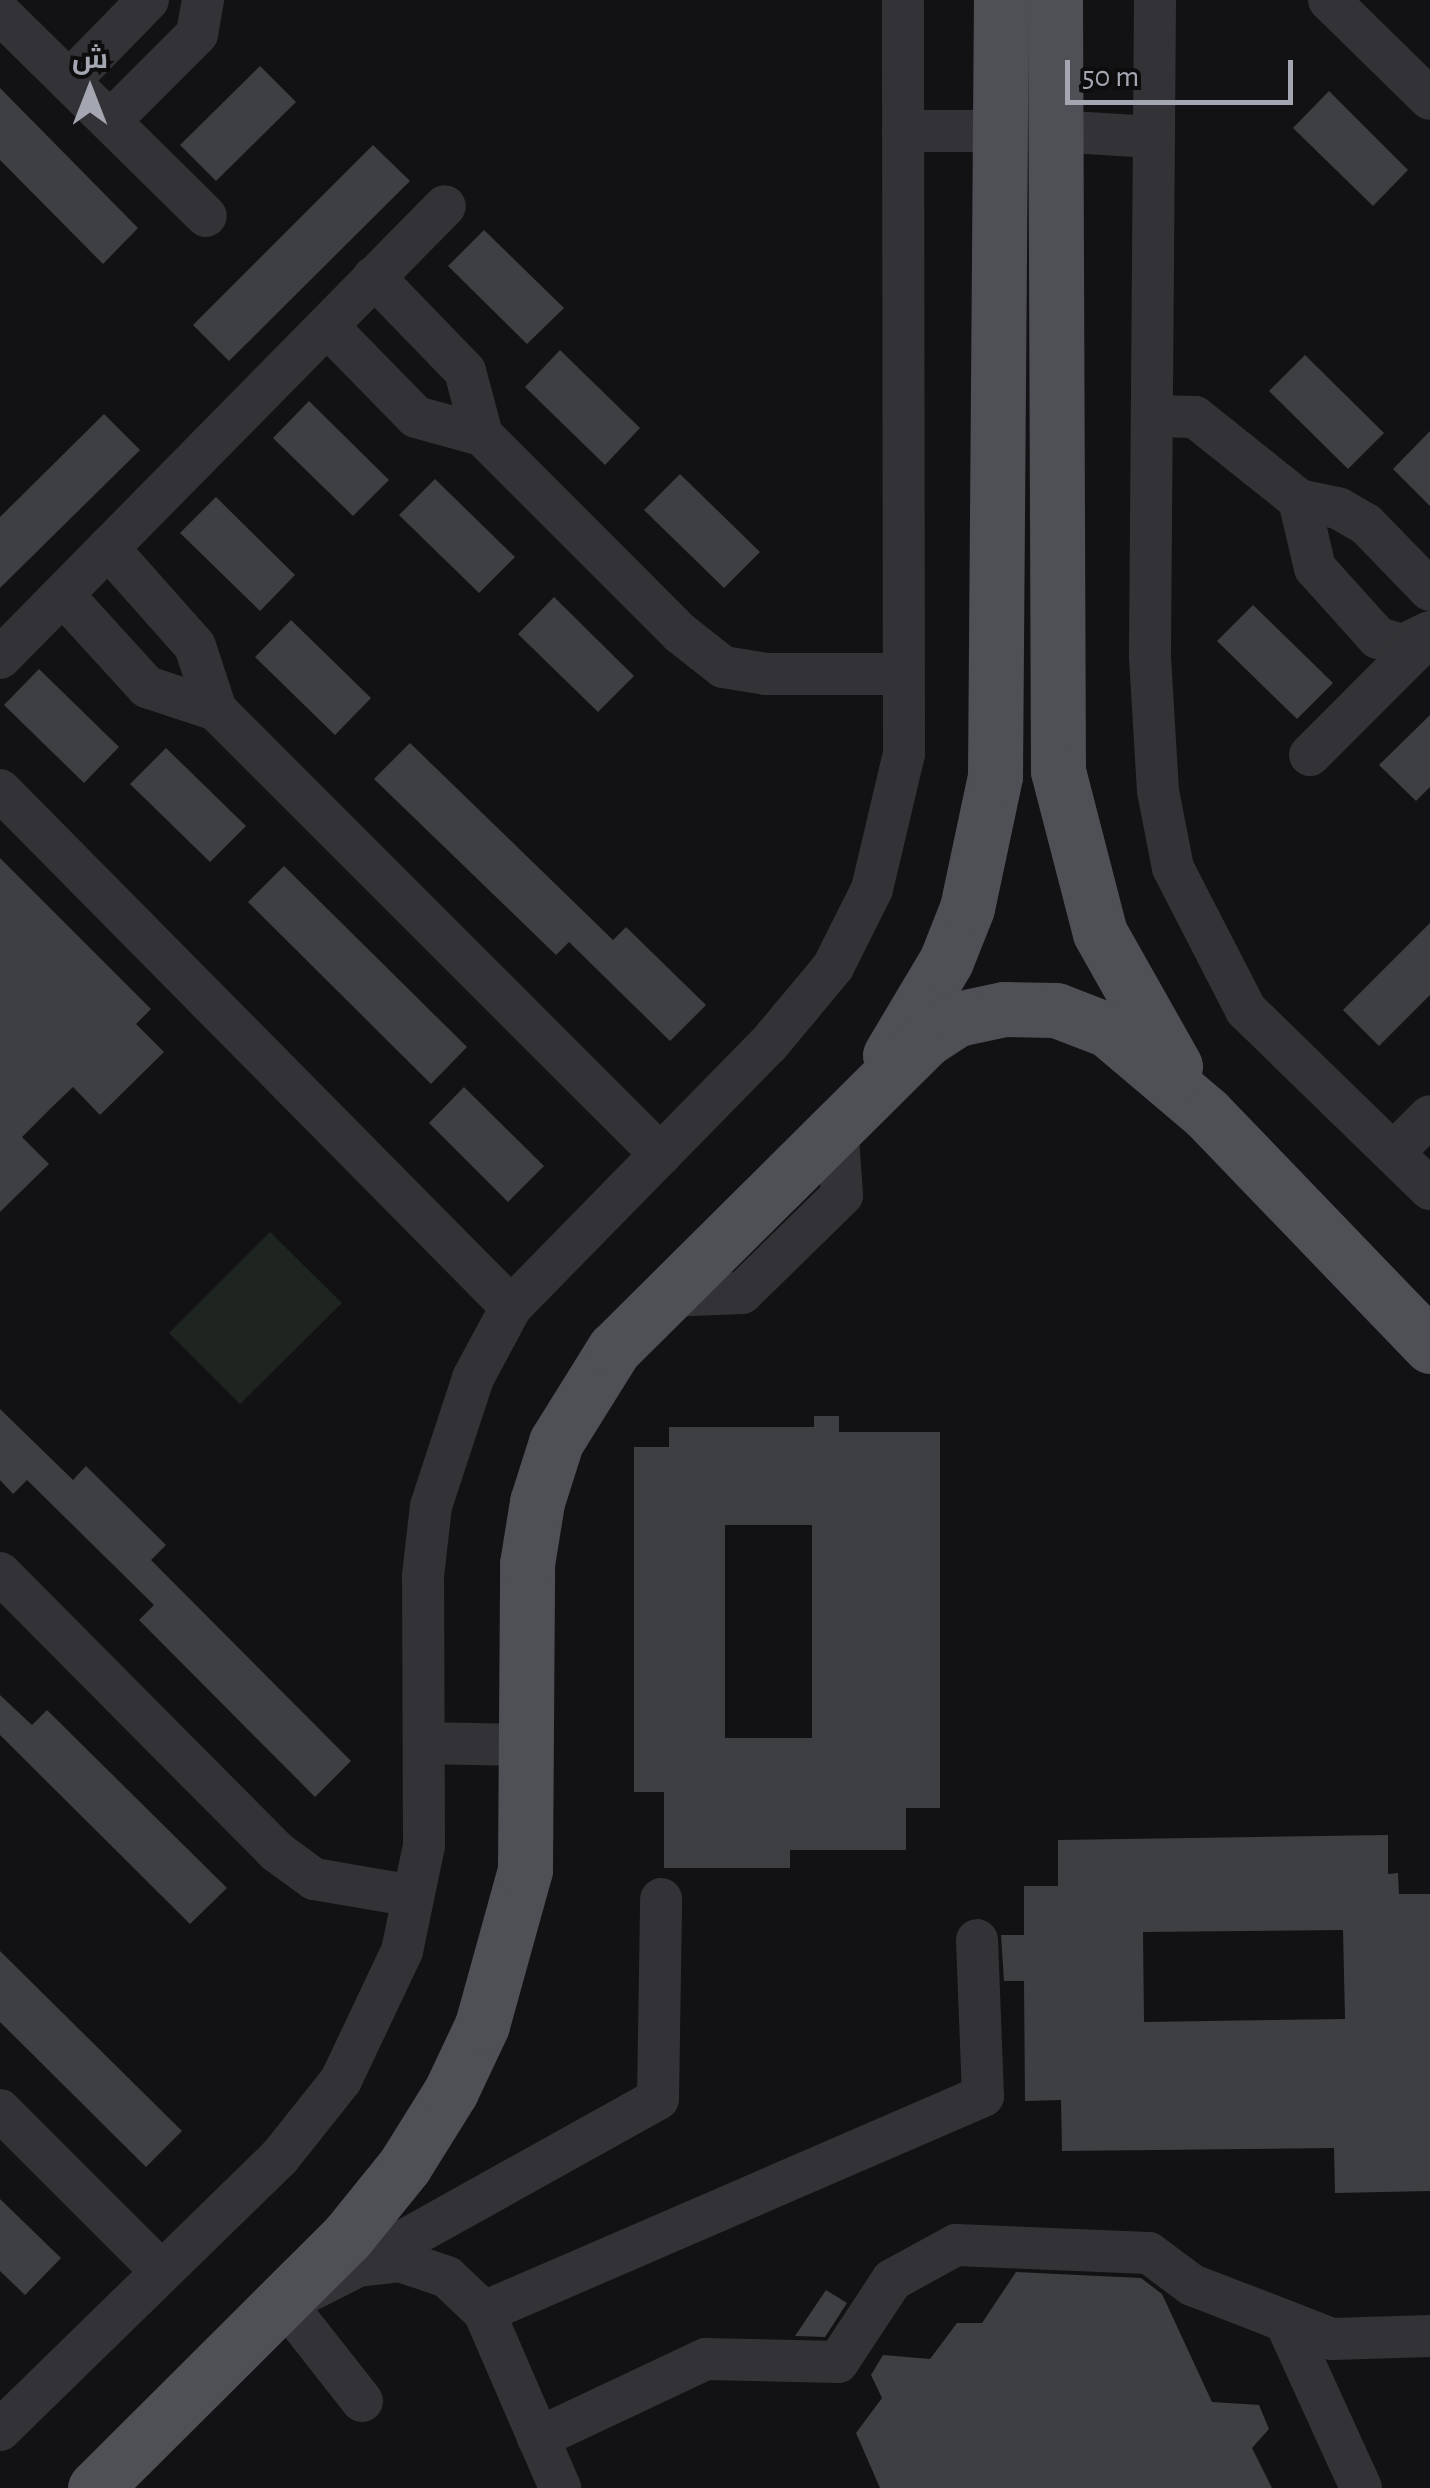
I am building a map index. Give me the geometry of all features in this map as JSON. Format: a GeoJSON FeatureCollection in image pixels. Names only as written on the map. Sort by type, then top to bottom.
{"type":"FeatureCollection","features":[{"type":"Feature","properties":{"kind":"main road"},"geometry":{"type":"LineString","coordinates":[[1001,0],[1028,130],[1058,771],[1100,933],[1148,1027],[1207,1114]]}},
{"type":"Feature","properties":{"kind":"main road"},"geometry":{"type":"LineString","coordinates":[[853,1107],[946,962],[983,848],[994,776],[1028,130],[1054,0]]}},
{"type":"Feature","properties":{"kind":"main road"},"geometry":{"type":"LineString","coordinates":[[95,2488],[284,2303],[405,2165],[451,2092],[482,2025],[525,1870],[528,1564],[536,1502],[556,1442],[614,1349],[853,1107],[957,1019],[1004,1009],[1056,1010],[1108,1030],[1207,1114],[1430,1346]]}},
{"type":"Feature","properties":{"kind":"street"},"geometry":{"type":"LineString","coordinates":[[70,81],[148,0]]}},
{"type":"Feature","properties":{"kind":"street"},"geometry":{"type":"LineString","coordinates":[[110,121],[197,34],[203,0]]}},
{"type":"Feature","properties":{"kind":"street"},"geometry":{"type":"LineString","coordinates":[[0,2430],[280,2158],[341,2080],[402,1951],[424,1846],[423,1576],[431,1506],[452,1428],[511,1307],[768,1046],[833,967],[872,889],[904,754],[903,0]]}},
{"type":"Feature","properties":{"kind":"street"},"geometry":{"type":"LineString","coordinates":[[1156,0],[1150,657],[1158,791],[1173,868],[1246,1010],[1309,1078],[1394,1151],[1430,1189]]}},
{"type":"Feature","properties":{"kind":"street"},"geometry":{"type":"LineString","coordinates":[[1329,0],[1430,99]]}},
{"type":"Feature","properties":{"kind":"street"},"geometry":{"type":"LineString","coordinates":[[0,13],[206,216]]}},
{"type":"Feature","properties":{"kind":"street"},"geometry":{"type":"LineString","coordinates":[[903,131],[1028,130],[1152,136]]}},
{"type":"Feature","properties":{"kind":"street"},"geometry":{"type":"LineString","coordinates":[[0,658],[445,206]]}},
{"type":"Feature","properties":{"kind":"street"},"geometry":{"type":"LineString","coordinates":[[374,278],[465,372],[482,435]]}},
{"type":"Feature","properties":{"kind":"street"},"geometry":{"type":"LineString","coordinates":[[326,326],[416,417],[482,435],[680,633],[723,667],[766,674],[901,674]]}},
{"type":"Feature","properties":{"kind":"street"},"geometry":{"type":"LineString","coordinates":[[1154,416],[1196,417],[1299,500],[1338,508],[1366,524],[1430,590]]}},
{"type":"Feature","properties":{"kind":"street"},"geometry":{"type":"LineString","coordinates":[[1299,500],[1315,568],[1378,638],[1403,645],[1429,634]]}},
{"type":"Feature","properties":{"kind":"street"},"geometry":{"type":"LineString","coordinates":[[108,548],[194,646],[216,710],[661,1154]]}},
{"type":"Feature","properties":{"kind":"street"},"geometry":{"type":"LineString","coordinates":[[62,595],[147,687],[216,710]]}},
{"type":"Feature","properties":{"kind":"street"},"geometry":{"type":"LineString","coordinates":[[1310,755],[1429,634]]}},
{"type":"Feature","properties":{"kind":"street"},"geometry":{"type":"LineString","coordinates":[[0,790],[511,1307]]}},
{"type":"Feature","properties":{"kind":"street"},"geometry":{"type":"LineString","coordinates":[[1394,1151],[1430,1116]]}},
{"type":"Feature","properties":{"kind":"street"},"geometry":{"type":"LineString","coordinates":[[0,1572],[277,1852],[314,1879],[413,1896]]}},
{"type":"Feature","properties":{"kind":"street"},"geometry":{"type":"LineString","coordinates":[[424,1744],[526,1746]]}},
{"type":"Feature","properties":{"kind":"street"},"geometry":{"type":"LineString","coordinates":[[362,2401],[284,2303],[358,2266],[658,2098],[661,1899]]}},
{"type":"Feature","properties":{"kind":"street"},"geometry":{"type":"LineString","coordinates":[[484,2312],[983,2096],[977,1940]]}},
{"type":"Feature","properties":{"kind":"street"},"geometry":{"type":"LineString","coordinates":[[0,2110],[161,2270]]}},
{"type":"Feature","properties":{"kind":"street"},"geometry":{"type":"LineString","coordinates":[[538,2438],[706,2359],[838,2362],[892,2280],[956,2245],[1149,2253],[1192,2285],[1332,2340],[1430,2336]]}},
{"type":"Feature","properties":{"kind":"street"},"geometry":{"type":"LineString","coordinates":[[358,2266],[400,2262],[446,2276],[484,2312],[560,2488]]}},
{"type":"Feature","properties":{"kind":"street"},"geometry":{"type":"LineString","coordinates":[[1286,2321],[1361,2488]]}},
{"type":"Feature","properties":{"kind":"street"},"geometry":{"type":"LineString","coordinates":[[132,2488],[180,2403]]}},
{"type":"Feature","properties":{"kind":"shaded area"},"geometry":{"type":"Polygon","coordinates":[[[270,1232],[342,1303],[240,1404],[169,1333],[270,1232]]]}},
{"type":"Feature","properties":{"kind":"building"},"geometry":{"type":"Polygon","coordinates":[[[260,66],[296,102],[216,181],[180,145],[260,66]]]}},
{"type":"Feature","properties":{"kind":"building"},"geometry":{"type":"Polygon","coordinates":[[[0,88],[138,228],[103,264],[0,160],[0,88]]]}},
{"type":"Feature","properties":{"kind":"building"},"geometry":{"type":"Polygon","coordinates":[[[1329,91],[1408,170],[1373,206],[1293,128],[1329,91]]]}},
{"type":"Feature","properties":{"kind":"building"},"geometry":{"type":"Polygon","coordinates":[[[373,145],[410,181],[229,361],[193,325],[373,145]]]}},
{"type":"Feature","properties":{"kind":"building"},"geometry":{"type":"Polygon","coordinates":[[[484,230],[564,308],[527,344],[448,266],[484,230]]]}},
{"type":"Feature","properties":{"kind":"building"},"geometry":{"type":"Polygon","coordinates":[[[560,350],[640,428],[605,465],[525,387],[560,350]]]}},
{"type":"Feature","properties":{"kind":"building"},"geometry":{"type":"Polygon","coordinates":[[[1305,355],[1384,433],[1348,469],[1269,391],[1305,355]]]}},
{"type":"Feature","properties":{"kind":"building"},"geometry":{"type":"Polygon","coordinates":[[[309,401],[389,480],[353,516],[273,438],[309,401]]]}},
{"type":"Feature","properties":{"kind":"building"},"geometry":{"type":"Polygon","coordinates":[[[104,414],[140,450],[0,588],[0,517],[104,414]]]}},
{"type":"Feature","properties":{"kind":"building"},"geometry":{"type":"Polygon","coordinates":[[[1430,431],[1430,506],[1393,469],[1430,431]]]}},
{"type":"Feature","properties":{"kind":"building"},"geometry":{"type":"Polygon","coordinates":[[[680,474],[760,552],[724,588],[644,510],[680,474]]]}},
{"type":"Feature","properties":{"kind":"building"},"geometry":{"type":"Polygon","coordinates":[[[435,479],[515,557],[479,593],[399,515],[435,479]]]}},
{"type":"Feature","properties":{"kind":"building"},"geometry":{"type":"Polygon","coordinates":[[[216,497],[295,575],[260,611],[180,533],[216,497]]]}},
{"type":"Feature","properties":{"kind":"building"},"geometry":{"type":"Polygon","coordinates":[[[554,597],[634,676],[598,712],[518,634],[554,597]]]}},
{"type":"Feature","properties":{"kind":"building"},"geometry":{"type":"Polygon","coordinates":[[[1253,605],[1333,683],[1297,719],[1217,641],[1253,605]]]}},
{"type":"Feature","properties":{"kind":"building"},"geometry":{"type":"Polygon","coordinates":[[[291,620],[371,698],[335,735],[255,657],[291,620]]]}},
{"type":"Feature","properties":{"kind":"building"},"geometry":{"type":"Polygon","coordinates":[[[39,669],[119,747],[84,783],[4,705],[39,669]]]}},
{"type":"Feature","properties":{"kind":"building"},"geometry":{"type":"Polygon","coordinates":[[[1430,715],[1430,787],[1416,801],[1379,765],[1430,715]]]}},
{"type":"Feature","properties":{"kind":"building"},"geometry":{"type":"Polygon","coordinates":[[[410,743],[613,940],[626,927],[706,1005],[670,1041],[569,942],[556,955],[374,779],[410,743]]]}},
{"type":"Feature","properties":{"kind":"building"},"geometry":{"type":"Polygon","coordinates":[[[166,748],[246,826],[210,862],[130,784],[166,748]]]}},
{"type":"Feature","properties":{"kind":"building"},"geometry":{"type":"Polygon","coordinates":[[[0,858],[151,1009],[136,1024],[164,1052],[100,1115],[73,1087],[50,1109],[22,1137],[49,1164],[0,1212],[0,858]]]}},
{"type":"Feature","properties":{"kind":"building"},"geometry":{"type":"Polygon","coordinates":[[[284,866],[467,1047],[431,1084],[248,902],[284,866]]]}},
{"type":"Feature","properties":{"kind":"building"},"geometry":{"type":"Polygon","coordinates":[[[1430,923],[1430,995],[1379,1046],[1343,1010],[1430,923]]]}},
{"type":"Feature","properties":{"kind":"building"},"geometry":{"type":"Polygon","coordinates":[[[464,1087],[544,1166],[508,1202],[429,1123],[464,1087]]]}},
{"type":"Feature","properties":{"kind":"building"},"geometry":{"type":"Polygon","coordinates":[[[0,1409],[73,1480],[86,1466],[166,1545],[151,1560],[351,1761],[315,1797],[139,1620],[154,1605],[27,1480],[13,1494],[0,1480],[0,1409]]]}},
{"type":"Feature","properties":{"kind":"building"},"geometry":{"type":"Polygon","coordinates":[[[814,1416],[839,1416],[839,1432],[940,1432],[940,1808],[906,1808],[906,1850],[790,1850],[790,1868],[664,1868],[664,1792],[634,1792],[634,1447],[669,1447],[669,1427],[814,1427],[814,1416]],[[725,1525],[725,1738],[812,1738],[812,1525],[725,1525]]]}},
{"type":"Feature","properties":{"kind":"building"},"geometry":{"type":"Polygon","coordinates":[[[0,1695],[32,1725],[47,1710],[227,1888],[190,1924],[0,1735],[0,1695]]]}},
{"type":"Feature","properties":{"kind":"building"},"geometry":{"type":"Polygon","coordinates":[[[1388,1835],[1388,1874],[1398,1873],[1399,1894],[1430,1894],[1430,2191],[1335,2193],[1334,2148],[1062,2151],[1061,2100],[1025,2101],[1024,1981],[1004,1981],[1001,1935],[1024,1935],[1024,1886],[1058,1886],[1058,1840],[1388,1835]],[[1343,1930],[1143,1932],[1144,2022],[1345,2019],[1343,1930]]]}},
{"type":"Feature","properties":{"kind":"building"},"geometry":{"type":"Polygon","coordinates":[[[0,1951],[182,2131],[146,2167],[0,2022],[0,1951]]]}},
{"type":"Feature","properties":{"kind":"building"},"geometry":{"type":"Polygon","coordinates":[[[0,2199],[61,2258],[25,2295],[0,2271],[0,2199]]]}},
{"type":"Feature","properties":{"kind":"building"},"geometry":{"type":"Polygon","coordinates":[[[1016,2272],[1141,2278],[1162,2294],[1212,2402],[1259,2405],[1269,2429],[1252,2448],[1272,2488],[880,2488],[856,2433],[882,2398],[871,2375],[883,2355],[930,2359],[957,2323],[982,2323],[1016,2272]]]}},
{"type":"Feature","properties":{"kind":"building"},"geometry":{"type":"Polygon","coordinates":[[[826,2290],[847,2303],[825,2337],[795,2336],[826,2290]]]}}]}
